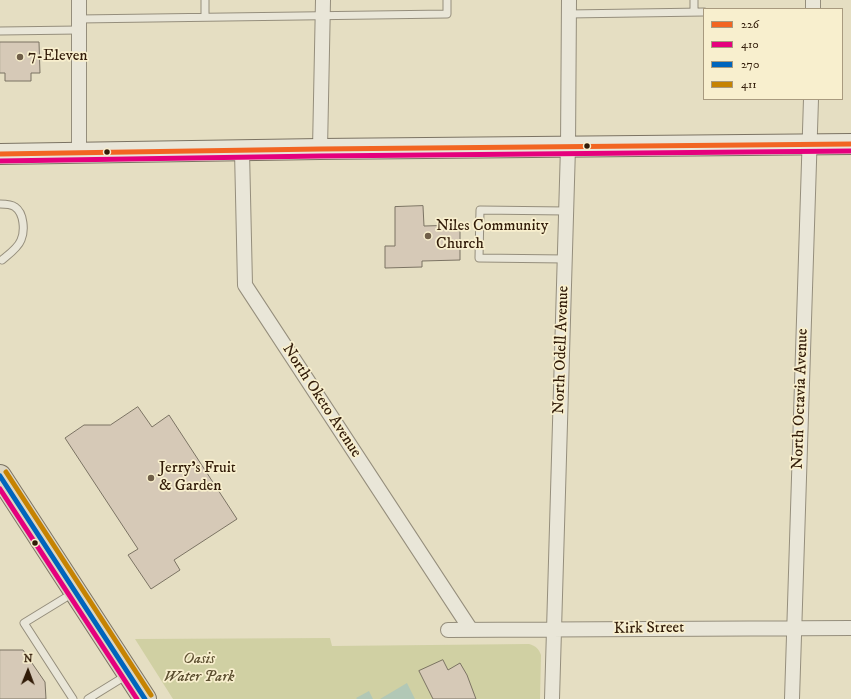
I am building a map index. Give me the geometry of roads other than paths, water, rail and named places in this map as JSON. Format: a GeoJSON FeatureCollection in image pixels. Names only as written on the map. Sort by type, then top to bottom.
{"type":"FeatureCollection","features":[{"type":"Feature","properties":{"kind":"main road"},"geometry":{"type":"LineString","coordinates":[[0,154],[320,149],[851,144]]}},
{"type":"Feature","properties":{"kind":"main road"},"geometry":{"type":"LineString","coordinates":[[0,476],[145,699]]}},
{"type":"Feature","properties":{"kind":"street"},"geometry":{"type":"LineString","coordinates":[[79,0],[79,153]]}},
{"type":"Feature","properties":{"kind":"street"},"geometry":{"type":"LineString","coordinates":[[320,149],[323,0]]}},
{"type":"Feature","properties":{"kind":"street","name":"North Odell Avenue"},"geometry":{"type":"LineString","coordinates":[[552,699],[568,147],[569,7]]}},
{"type":"Feature","properties":{"kind":"street","name":"North Octavia Avenue"},"geometry":{"type":"LineString","coordinates":[[792,699],[793,628],[811,100]]}},
{"type":"Feature","properties":{"kind":"street","name":"North Oketo Avenue"},"geometry":{"type":"LineString","coordinates":[[242,151],[245,285],[471,630]]}},
{"type":"Feature","properties":{"kind":"street","name":"Kirk Street"},"geometry":{"type":"LineString","coordinates":[[448,630],[851,628]]}},
{"type":"Feature","properties":{"kind":"lane"},"geometry":{"type":"LineString","coordinates":[[205,0],[205,17]]}},
{"type":"Feature","properties":{"kind":"lane"},"geometry":{"type":"LineString","coordinates":[[0,31],[79,24],[205,17],[447,14],[447,0]]}},
{"type":"Feature","properties":{"kind":"lane"},"geometry":{"type":"LineString","coordinates":[[694,0],[694,12]]}},
{"type":"Feature","properties":{"kind":"lane"},"geometry":{"type":"LineString","coordinates":[[569,7],[703,12]]}},
{"type":"Feature","properties":{"kind":"lane"},"geometry":{"type":"LineString","coordinates":[[0,204],[8,204],[16,207],[20,213],[23,231],[21,240],[2,260]]}},
{"type":"Feature","properties":{"kind":"lane"},"geometry":{"type":"LineString","coordinates":[[565,259],[479,258],[480,210],[566,211]]}},
{"type":"Feature","properties":{"kind":"lane"},"geometry":{"type":"LineString","coordinates":[[73,699],[24,623],[75,592]]}},
{"type":"Feature","properties":{"kind":"lane"},"geometry":{"type":"LineString","coordinates":[[88,699],[129,674]]}},
{"type":"Feature","properties":{"kind":"place","name":"7-Eleven"},"geometry":{"type":"Point","coordinates":[20,57]}},
{"type":"Feature","properties":{"kind":"place","name":"Niles Community Church"},"geometry":{"type":"Point","coordinates":[428,236]}},
{"type":"Feature","properties":{"kind":"place","name":"Jerry's Fruit & Garden"},"geometry":{"type":"Point","coordinates":[151,478]}},
{"type":"Feature","properties":{"kind":"park label","name":"Oasis Water Park"},"geometry":{"type":"Point","coordinates":[199,669]}}]}
